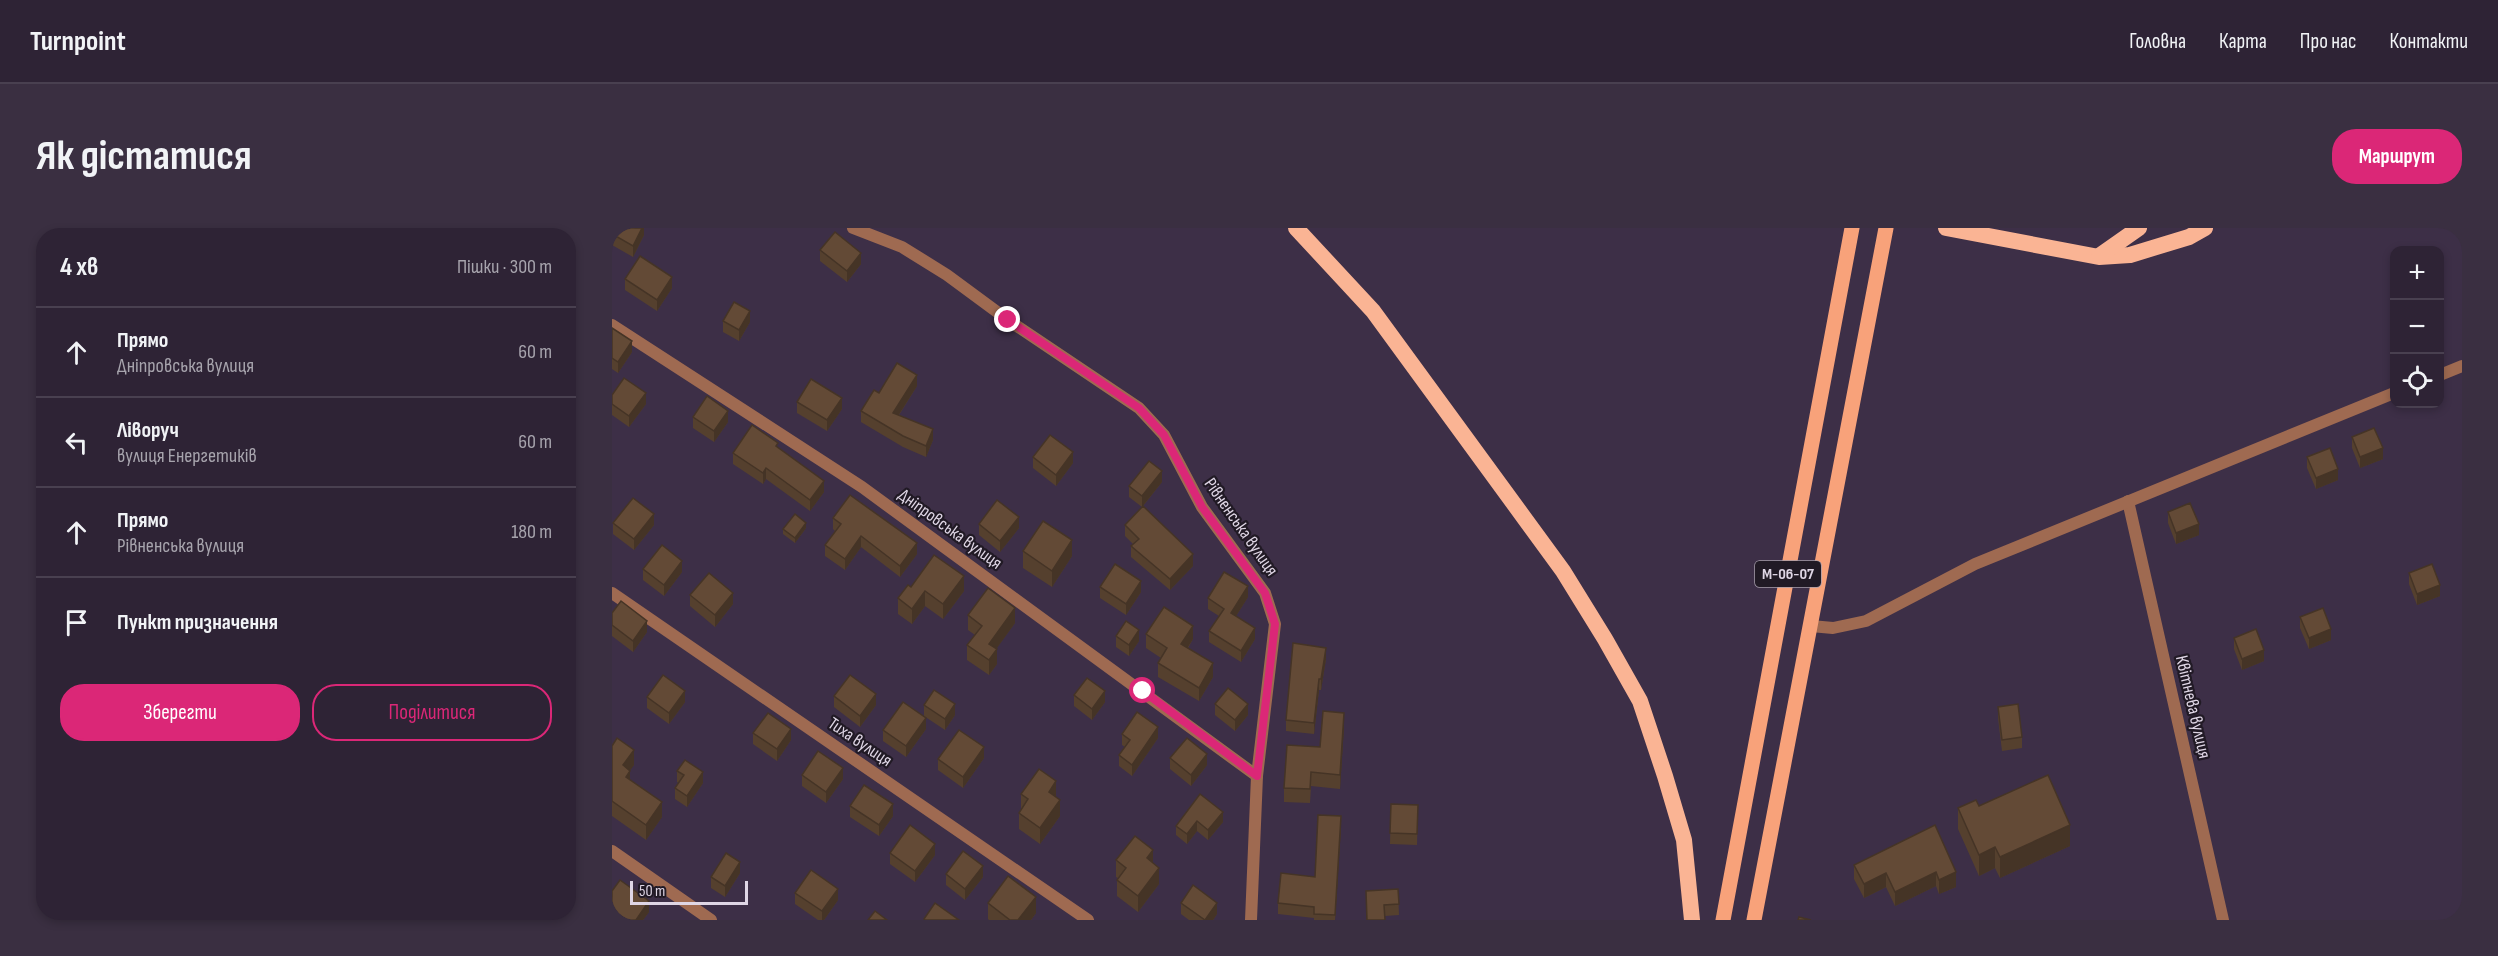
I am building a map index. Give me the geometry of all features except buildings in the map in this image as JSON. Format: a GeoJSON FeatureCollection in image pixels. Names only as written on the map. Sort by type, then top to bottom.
{"type":"FeatureCollection","features":[{"type":"Feature","properties":{"kind":"highway"},"geometry":{"type":"LineString","coordinates":[[1296,228],[1373,310],[1563,571],[1611,650],[1640,701],[1684,840],[1692,920]]}},
{"type":"Feature","properties":{"kind":"highway"},"geometry":{"type":"LineString","coordinates":[[1946,228],[2099,257],[2130,255],[2189,237],[2205,228]]}},
{"type":"Feature","properties":{"kind":"highway"},"geometry":{"type":"LineString","coordinates":[[2099,257],[2139,228]]}},
{"type":"Feature","properties":{"kind":"main road","name":"М-06-07"},"geometry":{"type":"LineString","coordinates":[[1723,920],[1851,228]]}},
{"type":"Feature","properties":{"kind":"main road","name":"М-06-07"},"geometry":{"type":"LineString","coordinates":[[1754,920],[1886,228]]}},
{"type":"Feature","properties":{"kind":"street","name":"Рівненська вулиця"},"geometry":{"type":"LineString","coordinates":[[853,228],[902,247],[946,275],[1008,320],[1139,408],[1164,435],[1202,507],[1265,593],[1275,628],[1257,776]]}},
{"type":"Feature","properties":{"kind":"street","name":"Дніпровська вулиця"},"geometry":{"type":"LineString","coordinates":[[612,325],[862,487],[1257,776]]}},
{"type":"Feature","properties":{"kind":"street"},"geometry":{"type":"LineString","coordinates":[[2444,373],[2462,366]]}},
{"type":"Feature","properties":{"kind":"street"},"geometry":{"type":"LineString","coordinates":[[1811,626],[1833,628],[1866,621],[1975,564],[2390,395]]}},
{"type":"Feature","properties":{"kind":"street","name":"Квітнева вулиця"},"geometry":{"type":"LineString","coordinates":[[2128,501],[2223,920]]}},
{"type":"Feature","properties":{"kind":"street","name":"Тиха вулиця"},"geometry":{"type":"LineString","coordinates":[[612,593],[1088,920]]}},
{"type":"Feature","properties":{"kind":"street"},"geometry":{"type":"LineString","coordinates":[[1251,920],[1257,776]]}},
{"type":"Feature","properties":{"kind":"street"},"geometry":{"type":"LineString","coordinates":[[612,851],[711,920]]}},
{"type":"Feature","properties":{"kind":"route"},"geometry":{"type":"LineString","coordinates":[[1008,320],[1139,408],[1164,435],[1202,507],[1265,593],[1275,624],[1275,632],[1257,776],[1143,691]]}}]}
